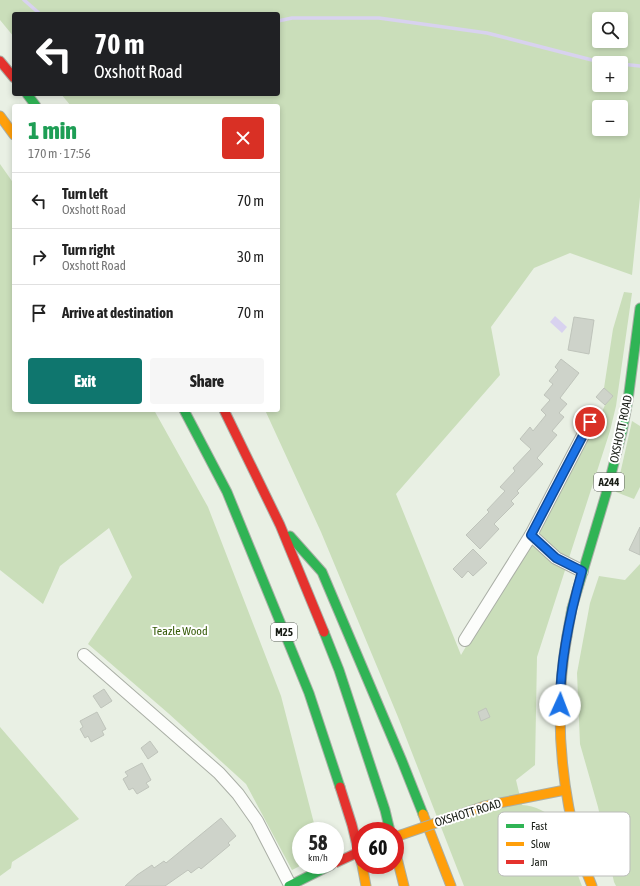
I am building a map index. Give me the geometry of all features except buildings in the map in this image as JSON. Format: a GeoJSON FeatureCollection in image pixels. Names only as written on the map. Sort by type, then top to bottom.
{"type":"FeatureCollection","features":[{"type":"Feature","properties":{"kind":"main road"},"geometry":{"type":"LineString","coordinates":[[0,61],[12,76]]}},
{"type":"Feature","properties":{"kind":"main road"},"geometry":{"type":"LineString","coordinates":[[0,116],[12,133]]}},
{"type":"Feature","properties":{"kind":"main road","name":"OXSHOTT ROAD"},"geometry":{"type":"LineString","coordinates":[[570,812],[565,790],[560,741],[560,693],[564,653],[572,608],[606,494],[622,432],[628,400],[640,308]]}},
{"type":"Feature","properties":{"kind":"main road","name":"M25"},"geometry":{"type":"LineString","coordinates":[[185,412],[227,492],[310,694],[352,825]]}},
{"type":"Feature","properties":{"kind":"main road"},"geometry":{"type":"LineString","coordinates":[[225,412],[280,525],[339,670],[388,822]]}},
{"type":"Feature","properties":{"kind":"main road"},"geometry":{"type":"LineString","coordinates":[[280,525],[322,572],[402,761],[451,886]]}},
{"type":"Feature","properties":{"kind":"main road","name":"OXSHOTT ROAD"},"geometry":{"type":"LineString","coordinates":[[404,834],[485,806],[565,790]]}},
{"type":"Feature","properties":{"kind":"main road"},"geometry":{"type":"LineString","coordinates":[[290,886],[312,874]]}},
{"type":"Feature","properties":{"kind":"main road","name":"M25"},"geometry":{"type":"LineString","coordinates":[[363,874],[366,886]]}},
{"type":"Feature","properties":{"kind":"main road"},"geometry":{"type":"LineString","coordinates":[[401,874],[404,886]]}},
{"type":"Feature","properties":{"kind":"main road","name":"OXSHOTT ROAD"},"geometry":{"type":"LineString","coordinates":[[588,876],[592,886]]}},
{"type":"Feature","properties":{"kind":"street"},"geometry":{"type":"LineString","coordinates":[[465,640],[531,535],[590,422]]}},
{"type":"Feature","properties":{"kind":"street"},"geometry":{"type":"LineString","coordinates":[[531,535],[556,558],[582,571]]}},
{"type":"Feature","properties":{"kind":"street"},"geometry":{"type":"LineString","coordinates":[[84,655],[219,773],[238,794],[257,821],[290,886]]}},
{"type":"Feature","properties":{"kind":"green space"},"geometry":{"type":"Polygon","coordinates":[[[0,0],[640,0],[640,197],[632,275],[570,253],[534,268],[491,327],[500,375],[396,494],[461,655],[594,429],[605,405],[613,396],[604,388],[613,329],[624,292],[632,293],[616,406],[610,431],[537,657],[535,765],[516,780],[522,805],[536,808],[545,812],[498,812],[498,876],[578,876],[582,886],[464,886],[398,717],[321,532],[266,412],[280,412],[280,104],[69,104],[63,96],[280,96],[280,12],[12,12],[12,35],[0,20],[0,0]]]}},
{"type":"Feature","properties":{"kind":"green space","name":"Teazle Wood"},"geometry":{"type":"Polygon","coordinates":[[[0,164],[12,181],[12,412],[155,412],[208,507],[281,696],[314,822],[292,822],[292,870],[246,784],[168,713],[88,644],[132,577],[109,528],[60,566],[43,604],[0,570],[0,164]]]}},
{"type":"Feature","properties":{"kind":"green space"},"geometry":{"type":"Polygon","coordinates":[[[632,421],[640,426],[640,487],[634,499],[616,492],[632,421]]]}},
{"type":"Feature","properties":{"kind":"green space"},"geometry":{"type":"Polygon","coordinates":[[[640,564],[640,886],[616,886],[614,882],[613,876],[630,876],[630,812],[599,812],[580,744],[577,673],[590,603],[599,576],[625,580],[640,564]]]}},
{"type":"Feature","properties":{"kind":"green space"},"geometry":{"type":"Polygon","coordinates":[[[0,727],[79,819],[12,862],[11,868],[0,876],[0,727]]]}},
{"type":"Feature","properties":{"kind":"shaded area"},"geometry":{"type":"Polygon","coordinates":[[[555,316],[567,327],[562,333],[550,322],[555,316]]]}},
{"type":"Feature","properties":{"kind":"waterway"},"geometry":{"type":"LineString","coordinates":[[24,0],[38,12]]}},
{"type":"Feature","properties":{"kind":"waterway"},"geometry":{"type":"LineString","coordinates":[[280,21],[292,18],[379,18],[487,33],[592,60]]}},
{"type":"Feature","properties":{"kind":"waterway"},"geometry":{"type":"LineString","coordinates":[[628,65],[640,66]]}},
{"type":"Feature","properties":{"kind":"traffic: fast"},"geometry":{"type":"LineString","coordinates":[[28,96],[34,104]]}},
{"type":"Feature","properties":{"kind":"traffic: fast"},"geometry":{"type":"LineString","coordinates":[[567,636],[572,608],[606,494],[622,432],[628,400],[640,308]]}},
{"type":"Feature","properties":{"kind":"traffic: fast"},"geometry":{"type":"LineString","coordinates":[[185,412],[227,492],[309,693],[340,787]]}},
{"type":"Feature","properties":{"kind":"traffic: fast"},"geometry":{"type":"LineString","coordinates":[[290,536],[322,572],[423,814]]}},
{"type":"Feature","properties":{"kind":"traffic: fast"},"geometry":{"type":"LineString","coordinates":[[324,632],[339,670],[388,822]]}},
{"type":"Feature","properties":{"kind":"traffic: fast"},"geometry":{"type":"LineString","coordinates":[[289,886],[313,874]]}},
{"type":"Feature","properties":{"kind":"traffic: slow"},"geometry":{"type":"LineString","coordinates":[[0,116],[12,132]]}},
{"type":"Feature","properties":{"kind":"traffic: slow"},"geometry":{"type":"LineString","coordinates":[[567,636],[563,663],[560,717],[563,771],[570,812]]}},
{"type":"Feature","properties":{"kind":"traffic: slow"},"geometry":{"type":"LineString","coordinates":[[485,806],[565,790]]}},
{"type":"Feature","properties":{"kind":"traffic: slow"},"geometry":{"type":"LineString","coordinates":[[404,834],[485,806]]}},
{"type":"Feature","properties":{"kind":"traffic: slow"},"geometry":{"type":"LineString","coordinates":[[423,814],[451,886]]}},
{"type":"Feature","properties":{"kind":"traffic: slow"},"geometry":{"type":"LineString","coordinates":[[364,874],[366,886]]}},
{"type":"Feature","properties":{"kind":"traffic: slow"},"geometry":{"type":"LineString","coordinates":[[401,874],[404,886]]}},
{"type":"Feature","properties":{"kind":"traffic: slow"},"geometry":{"type":"LineString","coordinates":[[588,876],[592,886]]}},
{"type":"Feature","properties":{"kind":"traffic: jam"},"geometry":{"type":"LineString","coordinates":[[0,61],[12,76]]}},
{"type":"Feature","properties":{"kind":"traffic: jam"},"geometry":{"type":"LineString","coordinates":[[225,412],[280,525],[324,632]]}},
{"type":"Feature","properties":{"kind":"traffic: jam"},"geometry":{"type":"LineString","coordinates":[[340,787],[352,825]]}},
{"type":"Feature","properties":{"kind":"traffic: jam"},"geometry":{"type":"LineString","coordinates":[[344,859],[352,855]]}},
{"type":"Feature","properties":{"kind":"route"},"geometry":{"type":"LineString","coordinates":[[560,705],[564,653],[572,608],[582,571],[556,558],[531,535],[590,422]]}}]}
